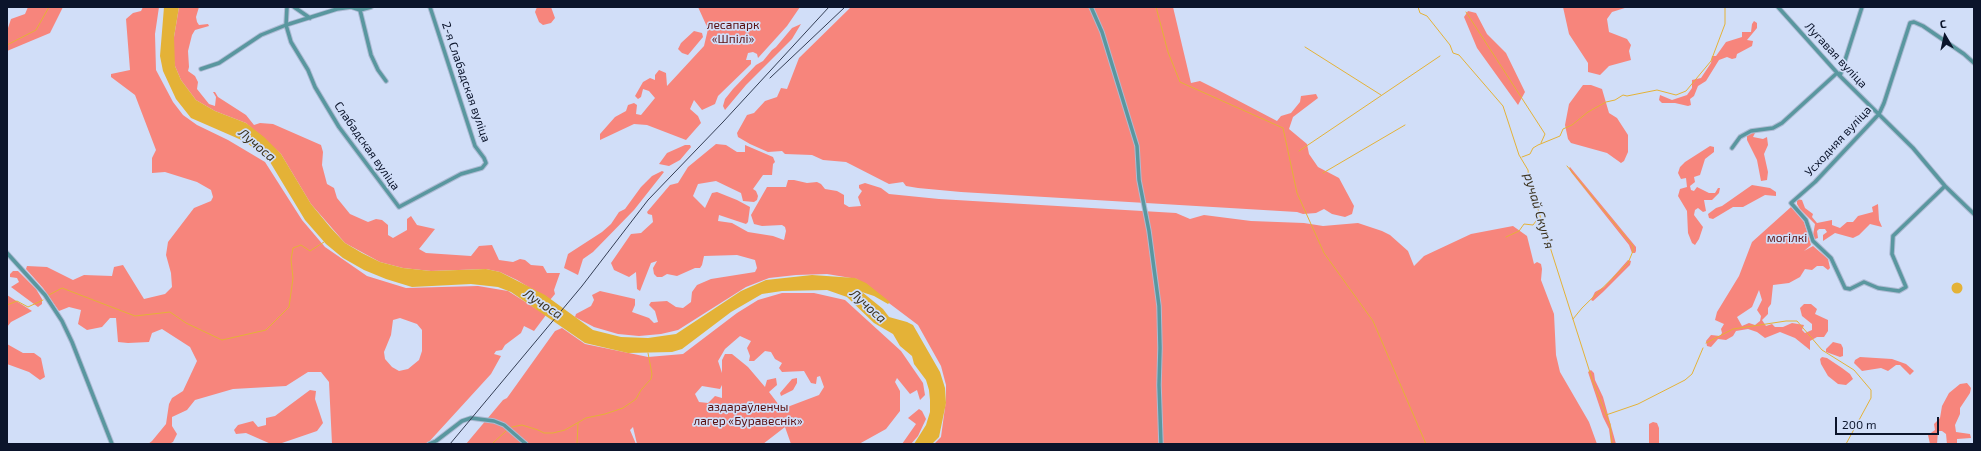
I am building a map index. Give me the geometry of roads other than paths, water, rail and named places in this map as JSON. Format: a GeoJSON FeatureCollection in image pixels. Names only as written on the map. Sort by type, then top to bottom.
{"type":"FeatureCollection","features":[{"type":"Feature","properties":{"kind":"street","name":"Слабадская вуліца"},"geometry":{"type":"LineString","coordinates":[[286,7],[286,25],[291,42],[308,70],[315,87],[339,127],[400,208]]}},
{"type":"Feature","properties":{"kind":"street"},"geometry":{"type":"LineString","coordinates":[[294,7],[310,18]]}},
{"type":"Feature","properties":{"kind":"street"},"geometry":{"type":"LineString","coordinates":[[201,69],[220,63],[261,35],[286,25],[350,7],[360,10],[371,7]]}},
{"type":"Feature","properties":{"kind":"street","name":"2-я Слабадская вуліца"},"geometry":{"type":"LineString","coordinates":[[400,208],[461,174],[482,168],[486,163],[475,146],[430,7]]}},
{"type":"Feature","properties":{"kind":"street"},"geometry":{"type":"LineString","coordinates":[[1091,7],[1102,32],[1138,146],[1139,180],[1149,231],[1159,306],[1160,348],[1158,385],[1161,444]]}},
{"type":"Feature","properties":{"kind":"street","name":"Лугавая вуліца"},"geometry":{"type":"LineString","coordinates":[[1778,7],[1839,74],[1913,148],[1946,186],[1974,214]]}},
{"type":"Feature","properties":{"kind":"street"},"geometry":{"type":"LineString","coordinates":[[1732,148],[1740,137],[1751,130],[1773,128],[1782,124],[1839,74],[1862,7]]}},
{"type":"Feature","properties":{"kind":"street"},"geometry":{"type":"LineString","coordinates":[[360,10],[371,55],[378,70],[386,81]]}},
{"type":"Feature","properties":{"kind":"street","name":"Усходняя вуліца"},"geometry":{"type":"LineString","coordinates":[[1946,186],[1893,236],[1892,254],[1906,287],[1899,291],[1878,288],[1864,282],[1850,289],[1845,288],[1831,258],[1813,241],[1806,220],[1791,203],[1815,182],[1879,114],[1884,103],[1908,25],[1911,22],[1918,23],[1923,26],[1964,54],[1974,63]]}},
{"type":"Feature","properties":{"kind":"street"},"geometry":{"type":"LineString","coordinates":[[7,253],[45,295],[62,321],[72,342],[112,444]]}},
{"type":"Feature","properties":{"kind":"street"},"geometry":{"type":"LineString","coordinates":[[429,444],[436,441],[462,421],[471,418],[494,421],[504,426],[526,444]]}},
{"type":"Feature","properties":{"kind":"water","name":"Лучоса"},"geometry":{"type":"Polygon","coordinates":[[[164,7],[179,7],[174,37],[175,66],[181,80],[196,100],[215,111],[246,123],[264,137],[281,154],[311,204],[330,227],[345,243],[362,253],[380,262],[403,268],[431,271],[486,269],[500,272],[545,295],[593,330],[621,337],[648,338],[676,334],[741,291],[766,280],[812,275],[855,278],[866,283],[890,302],[888,304],[874,296],[862,292],[883,309],[889,317],[913,325],[940,372],[945,388],[946,403],[939,437],[932,444],[914,444],[926,425],[930,412],[930,400],[926,380],[914,364],[912,356],[900,346],[893,334],[874,323],[847,297],[827,290],[782,291],[762,294],[731,312],[682,349],[672,352],[628,353],[585,343],[511,292],[498,287],[471,284],[412,287],[364,270],[343,258],[326,244],[305,220],[270,162],[246,142],[191,118],[176,99],[163,71],[160,56],[164,7]]]}},
{"type":"Feature","properties":{"kind":"water"},"geometry":{"type":"Polygon","coordinates":[[[1957,282],[1961,284],[1963,288],[1961,292],[1957,294],[1953,292],[1951,288],[1953,284],[1957,282]]]}},
{"type":"Feature","properties":{"kind":"waterway"},"geometry":{"type":"LineString","coordinates":[[7,45],[36,30],[49,7]]}},
{"type":"Feature","properties":{"kind":"waterway"},"geometry":{"type":"LineString","coordinates":[[1156,7],[1168,52],[1180,82],[1283,128],[1297,193],[1324,253],[1373,321],[1426,444]]}},
{"type":"Feature","properties":{"kind":"waterway","name":"ручай Скупʼя"},"geometry":{"type":"LineString","coordinates":[[1418,7],[1420,13],[1427,16],[1450,45],[1453,53],[1459,55],[1503,106],[1519,155],[1528,170],[1529,181],[1593,382],[1610,424],[1612,444]]}},
{"type":"Feature","properties":{"kind":"waterway"},"geometry":{"type":"LineString","coordinates":[[1522,157],[1530,154],[1533,148],[1538,145],[1560,136],[1563,129],[1572,125],[1588,112],[1623,95],[1627,96],[1657,90],[1676,95],[1686,91],[1711,61],[1725,24],[1725,7]]}},
{"type":"Feature","properties":{"kind":"waterway"},"geometry":{"type":"LineString","coordinates":[[1466,12],[1545,134],[1541,143]]}},
{"type":"Feature","properties":{"kind":"waterway"},"geometry":{"type":"LineString","coordinates":[[1305,47],[1381,95]]}},
{"type":"Feature","properties":{"kind":"waterway"},"geometry":{"type":"LineString","coordinates":[[1299,151],[1440,56]]}},
{"type":"Feature","properties":{"kind":"waterway"},"geometry":{"type":"LineString","coordinates":[[1323,173],[1405,125]]}},
{"type":"Feature","properties":{"kind":"waterway"},"geometry":{"type":"LineString","coordinates":[[1567,166],[1633,246],[1633,251],[1628,263],[1582,308],[1573,319]]}},
{"type":"Feature","properties":{"kind":"waterway"},"geometry":{"type":"LineString","coordinates":[[1506,237],[1519,231],[1524,224],[1533,225],[1539,217]]}},
{"type":"Feature","properties":{"kind":"waterway"},"geometry":{"type":"LineString","coordinates":[[49,295],[62,288],[135,316],[170,312],[186,323],[222,340],[266,330],[289,307],[293,278],[291,260],[293,248],[301,245],[310,251],[324,242]]}},
{"type":"Feature","properties":{"kind":"waterway"},"geometry":{"type":"LineString","coordinates":[[7,305],[17,301],[28,307],[43,300]]}},
{"type":"Feature","properties":{"kind":"waterway"},"geometry":{"type":"LineString","coordinates":[[1706,343],[1733,329],[1786,321],[1797,321],[1822,350],[1854,370],[1871,390],[1871,398],[1846,444]]}},
{"type":"Feature","properties":{"kind":"waterway"},"geometry":{"type":"LineString","coordinates":[[1606,415],[1638,404],[1685,380],[1692,374],[1703,348]]}},
{"type":"Feature","properties":{"kind":"waterway"},"geometry":{"type":"LineString","coordinates":[[512,427],[522,425],[544,433],[553,433],[565,430],[586,418],[623,408],[636,399],[641,390],[651,379],[652,374],[648,353]]}},
{"type":"Feature","properties":{"kind":"waterway"},"geometry":{"type":"LineString","coordinates":[[577,444],[578,423]]}},
{"type":"Feature","properties":{"kind":"waterway"},"geometry":{"type":"LineString","coordinates":[[492,444],[506,431]]}},
{"type":"Feature","properties":{"kind":"railway"},"geometry":{"type":"LineString","coordinates":[[450,444],[582,286],[648,200],[723,122],[829,7]]}},
{"type":"Feature","properties":{"kind":"railway"},"geometry":{"type":"LineString","coordinates":[[770,78],[845,7]]}},
{"type":"Feature","properties":{"kind":"park label","name":"лесапарк «Шпілі»"},"geometry":{"type":"Point","coordinates":[733,32]}},
{"type":"Feature","properties":{"kind":"park label","name":"могілкі"},"geometry":{"type":"Point","coordinates":[1787,238]}},
{"type":"Feature","properties":{"kind":"park label","name":"аздараўленчы лагер «Буравеснік»"},"geometry":{"type":"Point","coordinates":[748,414]}}]}
